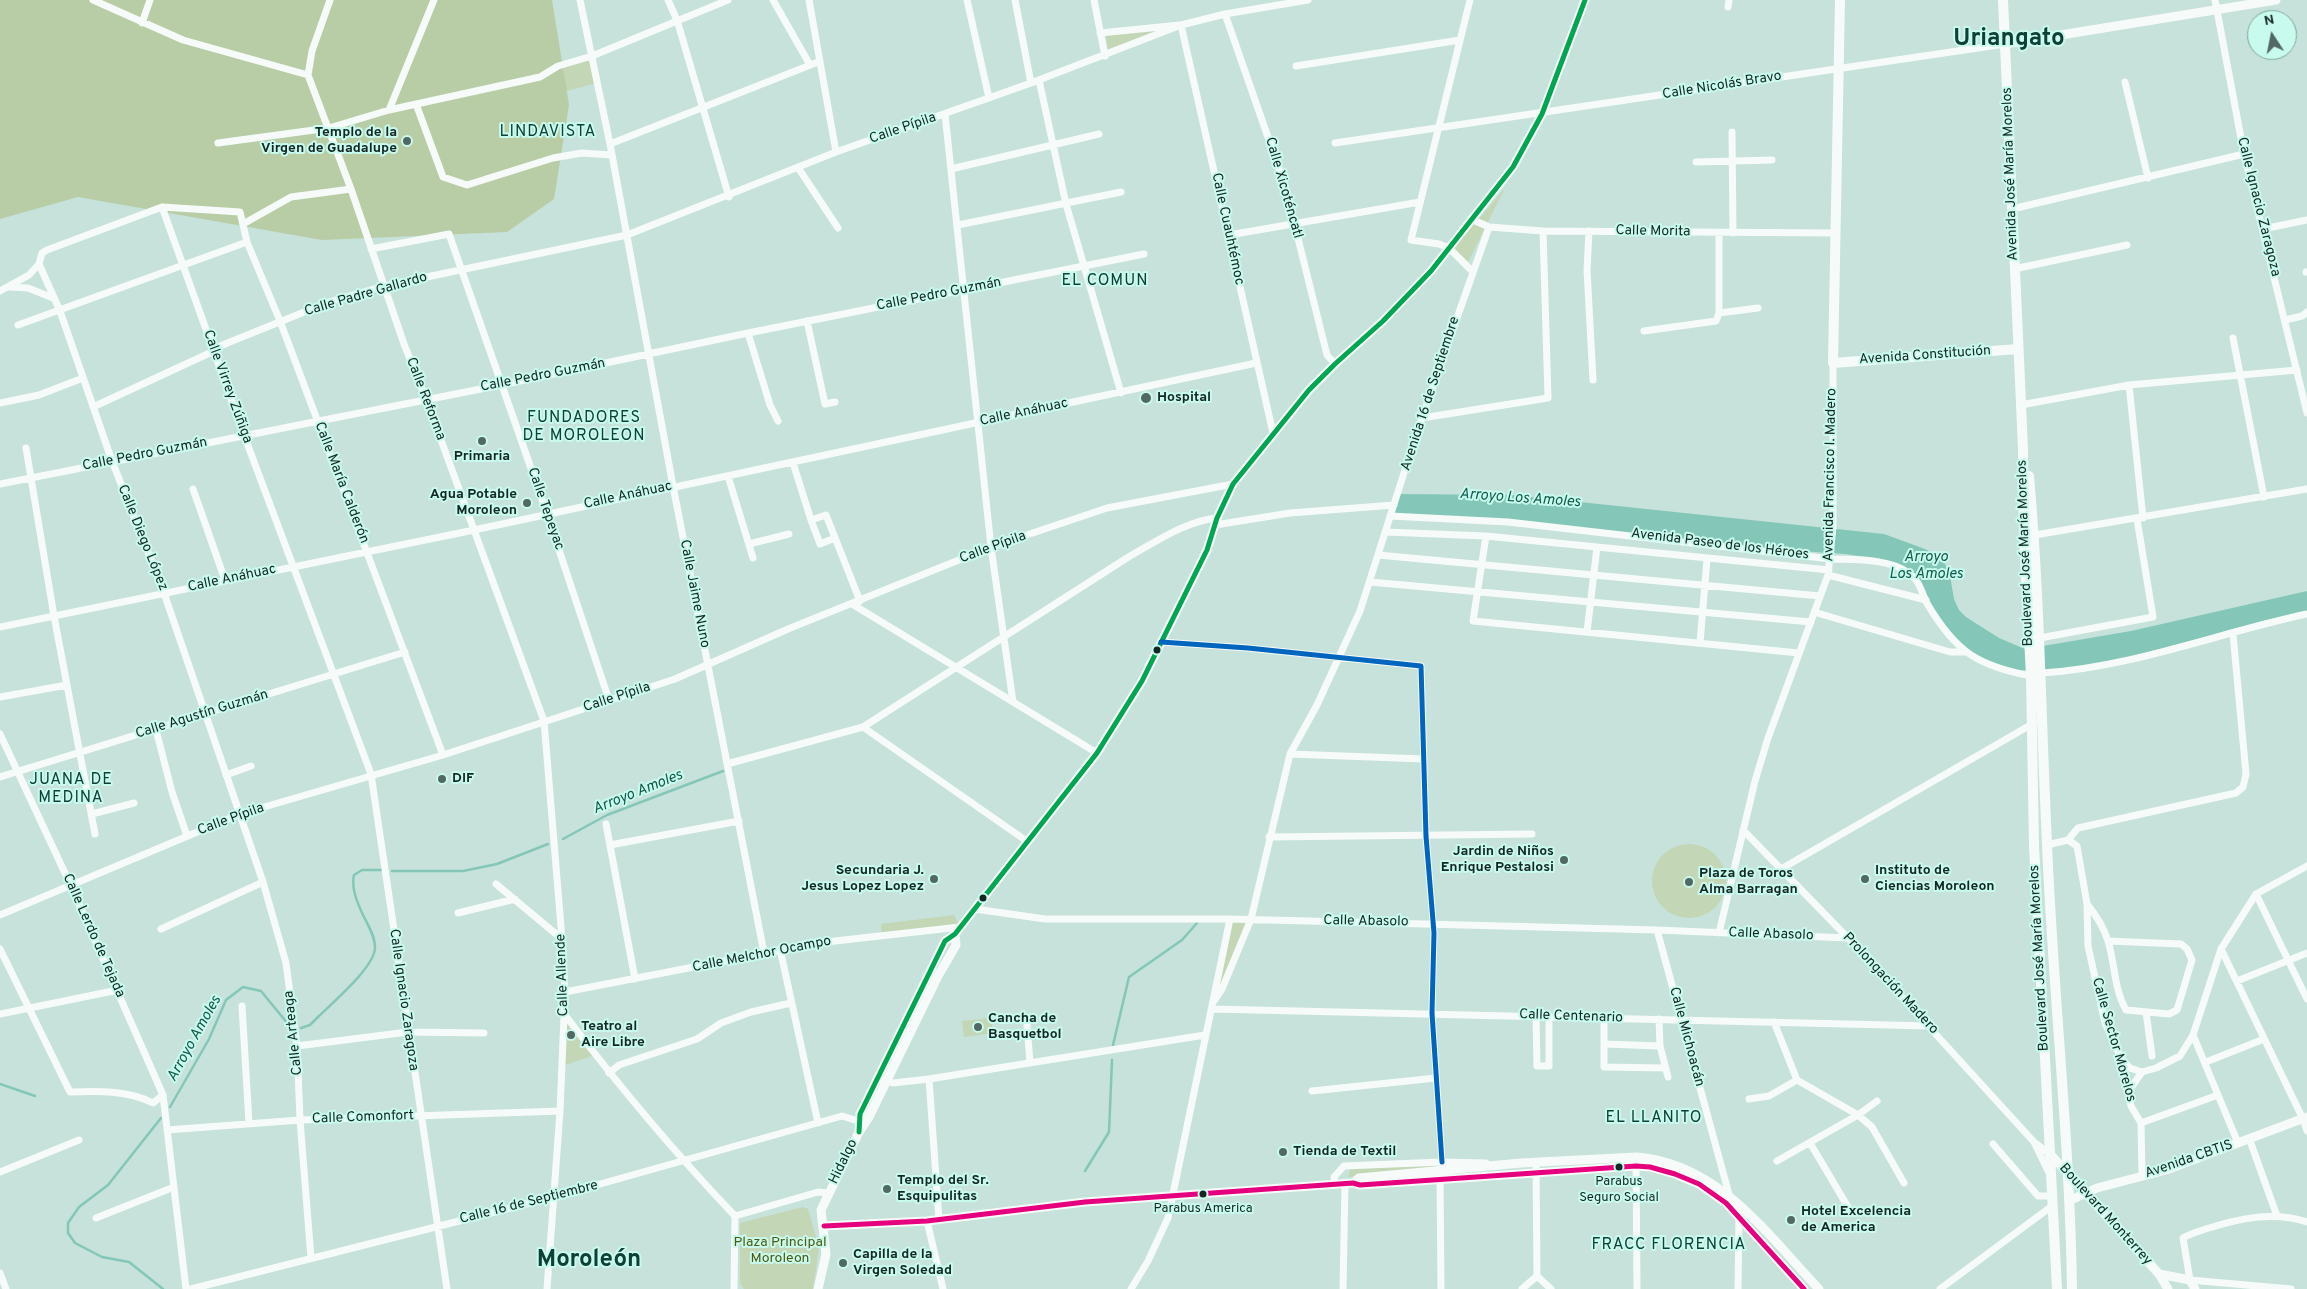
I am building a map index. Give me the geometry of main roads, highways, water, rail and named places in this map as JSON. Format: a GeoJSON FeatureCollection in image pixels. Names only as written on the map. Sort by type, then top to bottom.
{"type":"FeatureCollection","features":[{"type":"Feature","properties":{"kind":"main road","name":"Avenida Francisco I. Madero"},"geometry":{"type":"LineString","coordinates":[[1833,363],[1840,0]]}},
{"type":"Feature","properties":{"kind":"main road","name":"Avenida José María Morelos"},"geometry":{"type":"LineString","coordinates":[[2003,0],[2021,405]]}},
{"type":"Feature","properties":{"kind":"main road","name":"Avenida Constitución"},"geometry":{"type":"LineString","coordinates":[[1833,363],[2018,349]]}},
{"type":"Feature","properties":{"kind":"main road","name":"Boulevard José María Morelos"},"geometry":{"type":"LineString","coordinates":[[2021,405],[2024,448],[2028,463],[2029,536],[2036,642],[2042,672],[2047,845],[2071,1200],[2072,1289]]}},
{"type":"Feature","properties":{"kind":"main road","name":"Boulevard José María Morelos"},"geometry":{"type":"LineString","coordinates":[[2036,642],[2030,674],[2034,846],[2057,1289]]}},
{"type":"Feature","properties":{"kind":"main road"},"geometry":{"type":"LineString","coordinates":[[2051,1177],[2060,1174],[2069,1176]]}},
{"type":"Feature","properties":{"kind":"main road"},"geometry":{"type":"LineString","coordinates":[[2052,1201],[2058,1208],[2065,1206],[2071,1200]]}},
{"type":"Feature","properties":{"kind":"water","name":"Arroyo Los Amoles"},"geometry":{"type":"Polygon","coordinates":[[[1399,494],[1513,495],[1884,534],[1925,549],[1940,557],[1949,570],[1954,599],[1959,610],[1966,617],[1999,638],[2025,649],[2131,631],[2307,591],[2307,611],[2263,621],[2094,667],[2009,671],[1986,664],[1949,633],[1927,600],[1921,583],[1879,559],[1845,554],[1753,548],[1672,538],[1392,515],[1399,494]]]}},
{"type":"Feature","properties":{"kind":"waterway","name":"Arroyo Amoles"},"geometry":{"type":"LineString","coordinates":[[563,839],[607,815],[723,771]]}},
{"type":"Feature","properties":{"kind":"waterway","name":"Arroyo Amoles"},"geometry":{"type":"LineString","coordinates":[[392,871],[463,871],[497,864],[548,844]]}},
{"type":"Feature","properties":{"kind":"waterway","name":"Arroyo Amoles"},"geometry":{"type":"LineString","coordinates":[[301,1028],[310,1025],[342,994],[361,974],[373,955],[374,939],[357,900],[353,880],[354,875],[362,870],[382,870]]}},
{"type":"Feature","properties":{"kind":"waterway","name":"Arroyo Los Amoles"},"geometry":{"type":"LineString","coordinates":[[1113,1045],[1129,977],[1182,940],[1197,923]]}},
{"type":"Feature","properties":{"kind":"waterway","name":"Arroyo Amoles"},"geometry":{"type":"LineString","coordinates":[[170,1107],[209,1039],[226,1000],[243,987],[261,991],[288,1024]]}},
{"type":"Feature","properties":{"kind":"waterway"},"geometry":{"type":"LineString","coordinates":[[1085,1171],[1109,1132],[1112,1060]]}},
{"type":"Feature","properties":{"kind":"waterway","name":"Arroyo Los Amoles"},"geometry":{"type":"LineString","coordinates":[[0,1084],[35,1096]]}},
{"type":"Feature","properties":{"kind":"waterway","name":"Arroyo Amoles"},"geometry":{"type":"LineString","coordinates":[[161,1118],[108,1185],[79,1207],[68,1223],[68,1233],[75,1243],[102,1257],[129,1262],[163,1289]]}},
{"type":"Feature","properties":{"kind":"place","name":"Templo de la Virgen de Guadalupe"},"geometry":{"type":"Point","coordinates":[407,141]}},
{"type":"Feature","properties":{"kind":"place","name":"Hospital"},"geometry":{"type":"Point","coordinates":[1146,398]}},
{"type":"Feature","properties":{"kind":"place","name":"Primaria"},"geometry":{"type":"Point","coordinates":[482,441]}},
{"type":"Feature","properties":{"kind":"place","name":"Agua Potable Moroleon"},"geometry":{"type":"Point","coordinates":[527,503]}},
{"type":"Feature","properties":{"kind":"place","name":"DIF"},"geometry":{"type":"Point","coordinates":[442,779]}},
{"type":"Feature","properties":{"kind":"place","name":"Jardin de Niños Enrique Pestalosi"},"geometry":{"type":"Point","coordinates":[1564,860]}},
{"type":"Feature","properties":{"kind":"place","name":"Secundaria J. Jesus Lopez Lopez"},"geometry":{"type":"Point","coordinates":[934,879]}},
{"type":"Feature","properties":{"kind":"place","name":"Instituto de Ciencias Moroleon"},"geometry":{"type":"Point","coordinates":[1865,879]}},
{"type":"Feature","properties":{"kind":"place","name":"Plaza de Toros Alma Barragan"},"geometry":{"type":"Point","coordinates":[1689,882]}},
{"type":"Feature","properties":{"kind":"place","name":"Cancha de Basquetbol"},"geometry":{"type":"Point","coordinates":[978,1027]}},
{"type":"Feature","properties":{"kind":"place","name":"Teatro al Aire Libre"},"geometry":{"type":"Point","coordinates":[571,1035]}},
{"type":"Feature","properties":{"kind":"place","name":"Tienda de Textil"},"geometry":{"type":"Point","coordinates":[1283,1152]}},
{"type":"Feature","properties":{"kind":"place","name":"Parabus Seguro Social"},"geometry":{"type":"Point","coordinates":[1619,1167]}},
{"type":"Feature","properties":{"kind":"place","name":"Templo del Sr. Esquipulitas"},"geometry":{"type":"Point","coordinates":[887,1189]}},
{"type":"Feature","properties":{"kind":"place","name":"Parabus America"},"geometry":{"type":"Point","coordinates":[1203,1194]}},
{"type":"Feature","properties":{"kind":"place","name":"Hotel Excelencia de America"},"geometry":{"type":"Point","coordinates":[1791,1220]}},
{"type":"Feature","properties":{"kind":"place","name":"Capilla de la Virgen Soledad"},"geometry":{"type":"Point","coordinates":[843,1263]}},
{"type":"Feature","properties":{"kind":"district","name":"Uriangato"},"geometry":{"type":"Point","coordinates":[2009,40]}},
{"type":"Feature","properties":{"kind":"district","name":"LINDAVISTA"},"geometry":{"type":"Point","coordinates":[548,133]}},
{"type":"Feature","properties":{"kind":"district","name":"EL COMUN"},"geometry":{"type":"Point","coordinates":[1105,282]}},
{"type":"Feature","properties":{"kind":"district","name":"FUNDADORES DE MOROLEON"},"geometry":{"type":"Point","coordinates":[584,428]}},
{"type":"Feature","properties":{"kind":"district","name":"JUANA DE MEDINA"},"geometry":{"type":"Point","coordinates":[71,790]}},
{"type":"Feature","properties":{"kind":"district","name":"EL LLANITO"},"geometry":{"type":"Point","coordinates":[1654,1119]}},
{"type":"Feature","properties":{"kind":"district","name":"FRACC FLORENCIA"},"geometry":{"type":"Point","coordinates":[1669,1246]}},
{"type":"Feature","properties":{"kind":"district","name":"Moroleón"},"geometry":{"type":"Point","coordinates":[589,1261]}},
{"type":"Feature","properties":{"kind":"park label","name":"Plaza Principal Moroleon"},"geometry":{"type":"Point","coordinates":[780,1252]}}]}
